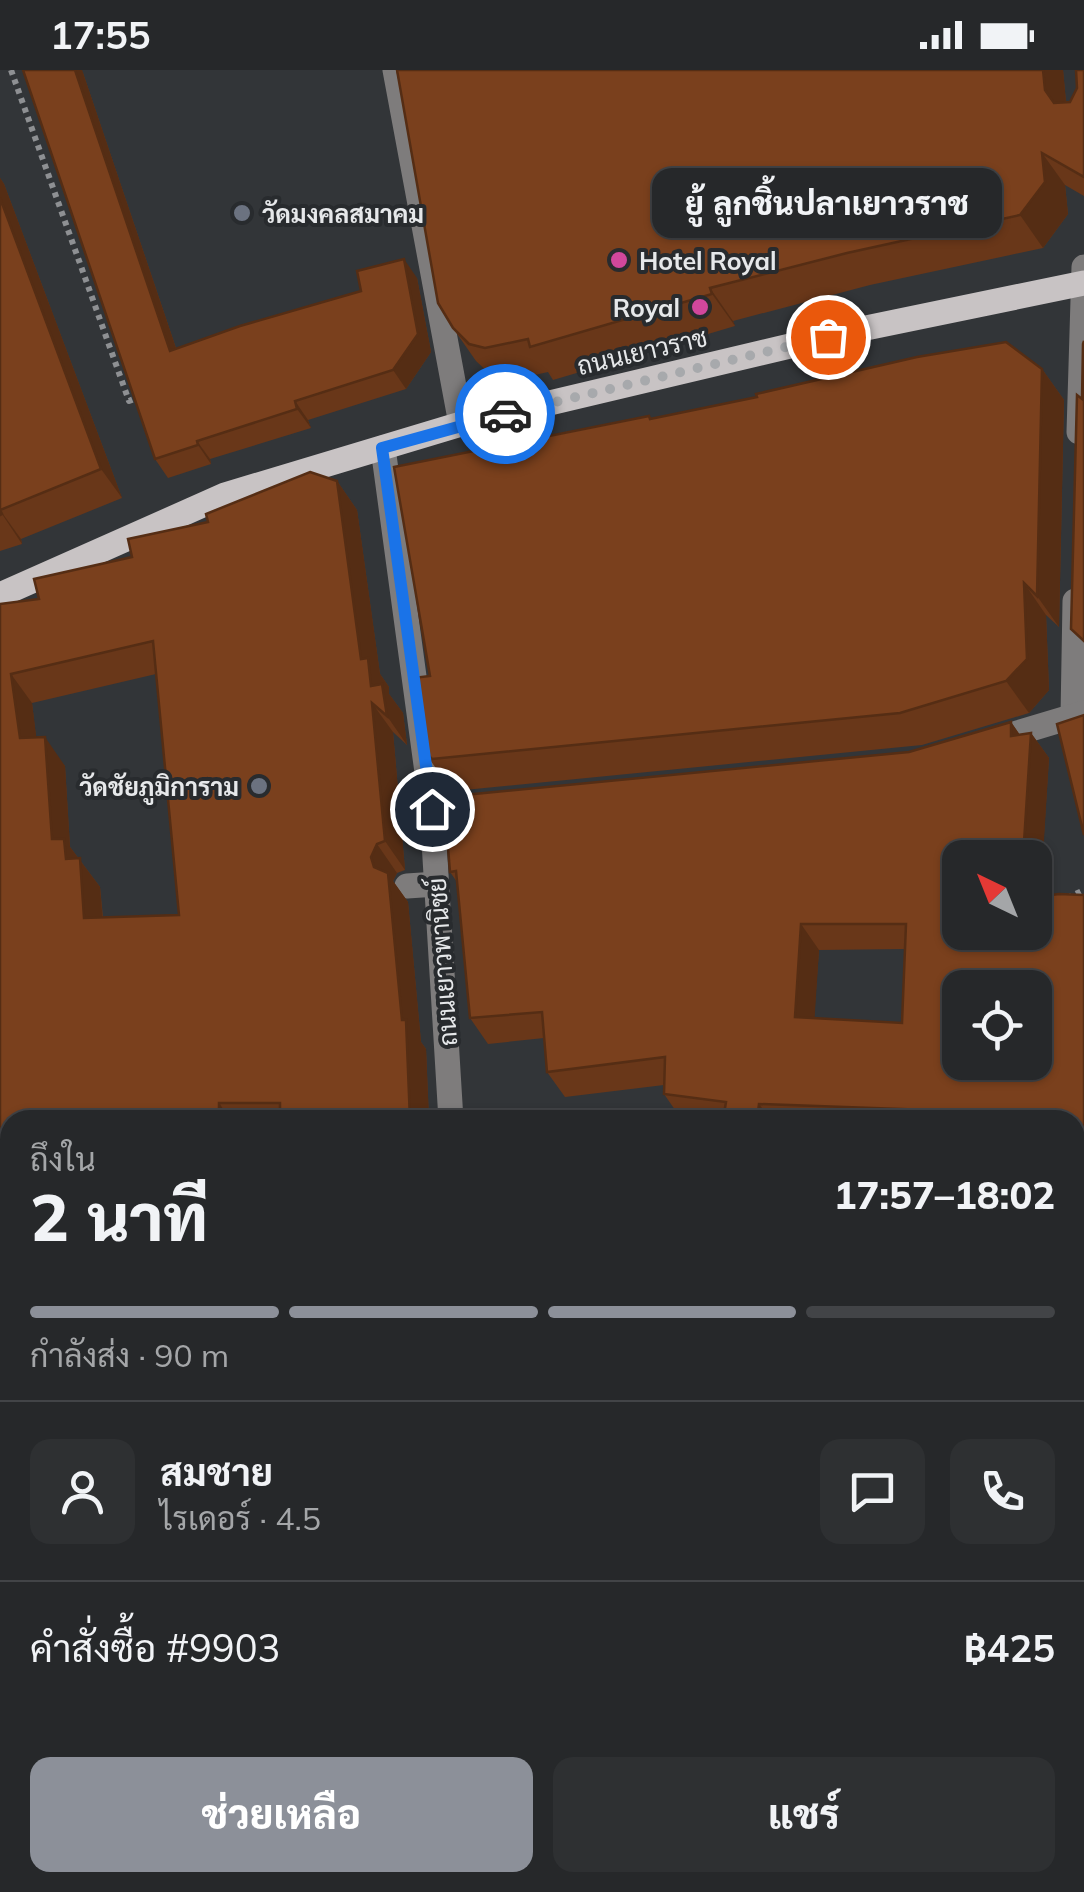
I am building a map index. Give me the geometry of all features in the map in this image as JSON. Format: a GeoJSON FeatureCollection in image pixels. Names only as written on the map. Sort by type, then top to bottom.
{"type":"FeatureCollection","features":[{"type":"Feature","properties":{"kind":"main road","name":"ถนนเยาวราช"},"geometry":{"type":"LineString","coordinates":[[0,595],[225,495],[461,424],[1083,278]]}},
{"type":"Feature","properties":{"kind":"street"},"geometry":{"type":"LineString","coordinates":[[394,70],[461,424]]}},
{"type":"Feature","properties":{"kind":"street"},"geometry":{"type":"LineString","coordinates":[[1078,460],[1083,278]]}},
{"type":"Feature","properties":{"kind":"street","name":"ถนนเยาวพานิชย์"},"geometry":{"type":"LineString","coordinates":[[382,448],[441,808],[437,884],[450,1110]]}},
{"type":"Feature","properties":{"kind":"street"},"geometry":{"type":"LineString","coordinates":[[962,750],[1078,714],[1076,578]]}},
{"type":"Feature","properties":{"kind":"street"},"geometry":{"type":"LineString","coordinates":[[407,886],[437,884]]}},
{"type":"Feature","properties":{"kind":"path"},"geometry":{"type":"LineString","coordinates":[[11,70],[129,401],[146,394]]}},
{"type":"Feature","properties":{"kind":"path"},"geometry":{"type":"LineString","coordinates":[[1058,904],[1084,890]]}},
{"type":"Feature","properties":{"kind":"building"},"geometry":{"type":"Polygon","coordinates":[[[23,70],[75,70],[170,351],[361,291],[357,271],[404,259],[418,334],[393,370],[295,401],[297,409],[197,441],[198,445],[155,459],[23,70]]]}},
{"type":"Feature","properties":{"kind":"building"},"geometry":{"type":"Polygon","coordinates":[[[397,70],[1043,70],[1045,90],[1054,103],[1070,102],[1077,88],[1076,70],[1084,70],[1084,177],[1042,153],[1045,182],[1020,215],[710,288],[712,294],[530,347],[528,339],[485,348],[469,344],[453,328],[438,303],[397,70]]]}},
{"type":"Feature","properties":{"kind":"building"},"geometry":{"type":"Polygon","coordinates":[[[0,198],[101,469],[0,510],[0,198]]]}},
{"type":"Feature","properties":{"kind":"building"},"geometry":{"type":"Polygon","coordinates":[[[1084,341],[1084,641],[1071,629],[1077,395],[1082,399],[1084,341]]]}},
{"type":"Feature","properties":{"kind":"building"},"geometry":{"type":"Polygon","coordinates":[[[1006,342],[1042,369],[1037,596],[1024,583],[1027,659],[1006,681],[900,713],[432,759],[423,750],[413,678],[430,676],[394,467],[649,416],[650,419],[917,357],[1006,342]]]}},
{"type":"Feature","properties":{"kind":"building"},"geometry":{"type":"Polygon","coordinates":[[[310,472],[337,481],[361,659],[368,658],[371,686],[382,684],[387,716],[372,703],[385,841],[377,844],[371,857],[374,867],[388,873],[402,1020],[406,1020],[410,1110],[280,1110],[280,1103],[219,1103],[219,1110],[0,1110],[0,604],[39,599],[34,579],[132,557],[128,539],[208,522],[206,514],[310,472]],[[153,641],[11,674],[20,738],[45,737],[52,839],[64,839],[66,859],[80,858],[84,918],[179,915],[153,641]]]}},
{"type":"Feature","properties":{"kind":"building"},"geometry":{"type":"Polygon","coordinates":[[[1084,715],[1084,835],[1057,724],[1084,715]]]}},
{"type":"Feature","properties":{"kind":"building"},"geometry":{"type":"Polygon","coordinates":[[[1011,722],[1011,736],[1031,733],[1024,840],[942,840],[942,950],[1052,950],[1052,895],[1084,895],[1084,1110],[759,1104],[758,1110],[725,1110],[726,1102],[664,1094],[665,1057],[547,1072],[542,1012],[470,1018],[456,871],[450,872],[444,797],[909,752],[1011,722]],[[801,924],[795,1017],[902,1023],[906,924],[801,924]]]}},
{"type":"Feature","properties":{"kind":"way so far"},"geometry":{"type":"LineString","coordinates":[[505,414],[828,337]]}},
{"type":"Feature","properties":{"kind":"place","name":"วัดมงคลสมาคม"},"geometry":{"type":"Point","coordinates":[242,213]}},
{"type":"Feature","properties":{"kind":"place","name":"Hotel Royal"},"geometry":{"type":"Point","coordinates":[619,260]}},
{"type":"Feature","properties":{"kind":"place","name":"Royal"},"geometry":{"type":"Point","coordinates":[700,307]}},
{"type":"Feature","properties":{"kind":"place","name":"ยู้ ลูกชิ้นปลาเยาวราช"},"geometry":{"type":"Point","coordinates":[828,337]}},
{"type":"Feature","properties":{"kind":"place","name":"วัดชัยภูมิการาม"},"geometry":{"type":"Point","coordinates":[259,786]}},
{"type":"Feature","properties":{"kind":"route"},"geometry":{"type":"LineString","coordinates":[[432,809],[382,448],[505,414]]}}]}
